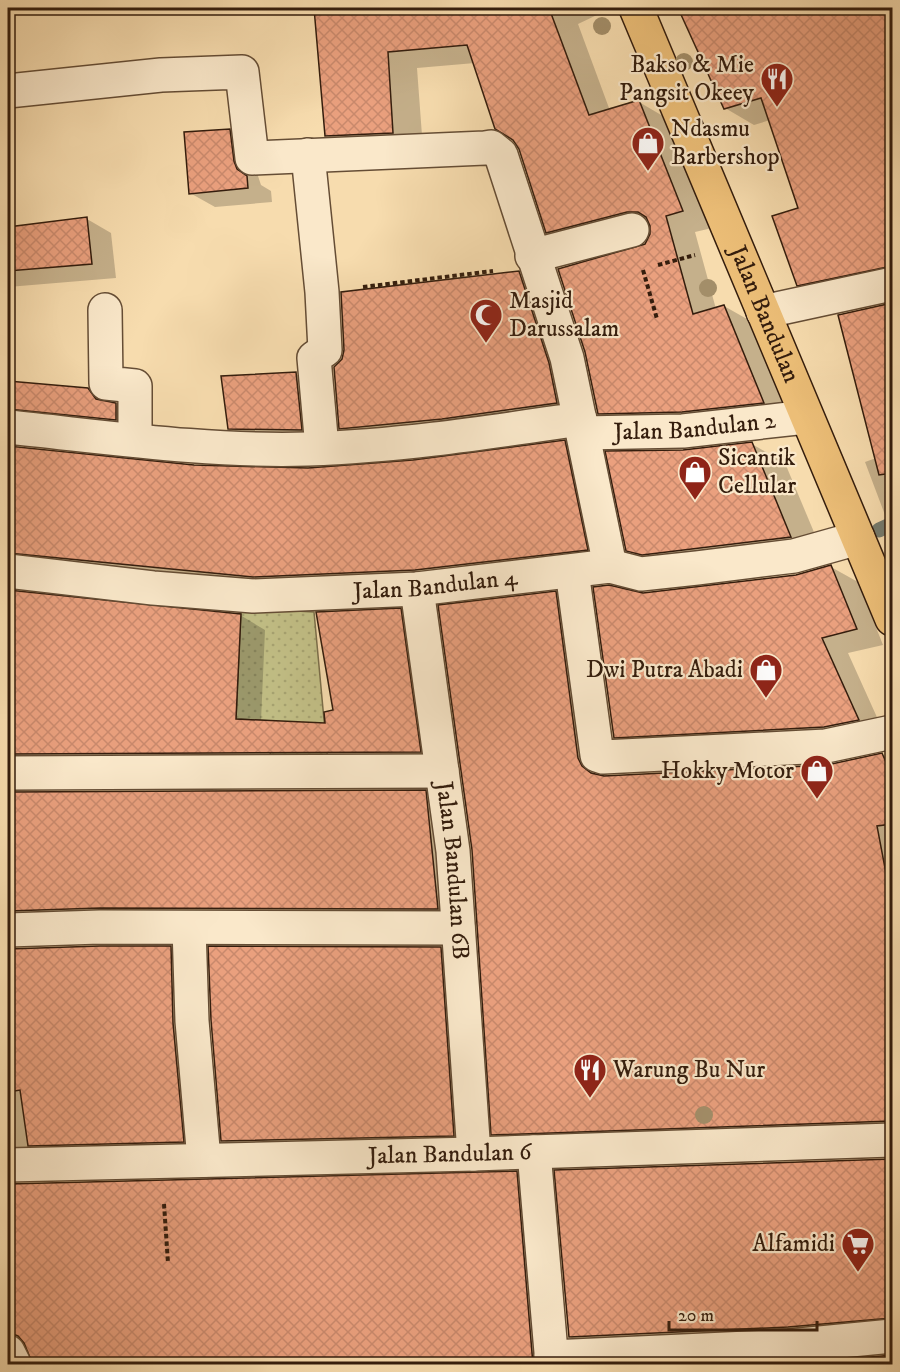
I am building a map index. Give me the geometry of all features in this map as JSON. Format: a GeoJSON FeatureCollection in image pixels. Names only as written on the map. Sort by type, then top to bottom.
{"type":"FeatureCollection","features":[{"type":"Feature","properties":{"kind":"main road","name":"Jalan Bandulan"},"geometry":{"type":"LineString","coordinates":[[636,8],[892,619]]}},
{"type":"Feature","properties":{"kind":"street"},"geometry":{"type":"LineString","coordinates":[[8,91],[161,75],[242,72],[252,158],[490,147],[501,155],[533,261],[567,358],[610,566]]}},
{"type":"Feature","properties":{"kind":"street"},"geometry":{"type":"LineString","coordinates":[[308,155],[322,292],[325,350],[314,358],[322,448]]}},
{"type":"Feature","properties":{"kind":"street"},"geometry":{"type":"LineString","coordinates":[[533,261],[632,230]]}},
{"type":"Feature","properties":{"kind":"street"},"geometry":{"type":"LineString","coordinates":[[763,312],[892,284]]}},
{"type":"Feature","properties":{"kind":"street"},"geometry":{"type":"LineString","coordinates":[[105,310],[106,383],[135,386],[135,440]]}},
{"type":"Feature","properties":{"kind":"street","name":"Jalan Bandulan 2"},"geometry":{"type":"LineString","coordinates":[[8,427],[135,440],[261,448],[322,448],[417,442],[582,426],[683,431],[806,417]]}},
{"type":"Feature","properties":{"kind":"street","name":"Jalan Bandulan 4"},"geometry":{"type":"LineString","coordinates":[[8,571],[153,588],[253,596],[417,589],[610,566],[641,574],[794,556],[858,538]]}},
{"type":"Feature","properties":{"kind":"street"},"geometry":{"type":"LineString","coordinates":[[572,571],[597,755],[603,758],[731,749],[826,746],[892,732]]}},
{"type":"Feature","properties":{"kind":"street","name":"Jalan Bandulan 6B"},"geometry":{"type":"LineString","coordinates":[[417,589],[453,851],[474,1154]]}},
{"type":"Feature","properties":{"kind":"street"},"geometry":{"type":"LineString","coordinates":[[8,773],[442,771]]}},
{"type":"Feature","properties":{"kind":"street"},"geometry":{"type":"LineString","coordinates":[[8,930],[100,927],[458,928]]}},
{"type":"Feature","properties":{"kind":"street"},"geometry":{"type":"LineString","coordinates":[[189,928],[192,1021],[204,1160]]}},
{"type":"Feature","properties":{"kind":"street","name":"Jalan Bandulan 6"},"geometry":{"type":"LineString","coordinates":[[8,1165],[474,1154],[892,1140]]}},
{"type":"Feature","properties":{"kind":"street"},"geometry":{"type":"LineString","coordinates":[[534,1152],[552,1361],[833,1354],[892,1336]]}},
{"type":"Feature","properties":{"kind":"street"},"geometry":{"type":"LineString","coordinates":[[8,1352],[14,1365]]}},
{"type":"Feature","properties":{"kind":"path"},"geometry":{"type":"LineString","coordinates":[[632,230],[657,320]]}},
{"type":"Feature","properties":{"kind":"path"},"geometry":{"type":"LineString","coordinates":[[643,269],[696,255]]}},
{"type":"Feature","properties":{"kind":"path"},"geometry":{"type":"LineString","coordinates":[[322,292],[533,261]]}},
{"type":"Feature","properties":{"kind":"path"},"geometry":{"type":"LineString","coordinates":[[161,1161],[168,1263]]}},
{"type":"Feature","properties":{"kind":"shaded area"},"geometry":{"type":"Polygon","coordinates":[[[241,608],[314,612],[328,763],[270,759],[272,721],[236,719],[241,608]]]}},
{"type":"Feature","properties":{"kind":"building"},"geometry":{"type":"Polygon","coordinates":[[[314,8],[549,8],[589,115],[639,100],[683,211],[666,216],[693,314],[724,305],[764,403],[682,412],[598,414],[585,352],[558,269],[645,244],[650,234],[650,226],[646,217],[638,212],[627,212],[546,233],[519,149],[513,140],[495,129],[467,45],[388,52],[393,133],[325,136],[314,8]]]}},
{"type":"Feature","properties":{"kind":"building"},"geometry":{"type":"Polygon","coordinates":[[[678,8],[892,8],[892,266],[797,286],[772,216],[798,208],[761,98],[724,109],[678,8]]]}},
{"type":"Feature","properties":{"kind":"building"},"geometry":{"type":"Polygon","coordinates":[[[230,129],[234,161],[237,169],[247,176],[248,188],[189,194],[184,132],[230,129]]]}},
{"type":"Feature","properties":{"kind":"building"},"geometry":{"type":"Polygon","coordinates":[[[87,217],[92,264],[8,271],[8,227],[87,217]]]}},
{"type":"Feature","properties":{"kind":"building"},"geometry":{"type":"Polygon","coordinates":[[[519,271],[549,363],[557,403],[442,419],[339,429],[334,367],[342,359],[344,350],[341,292],[519,271]]]}},
{"type":"Feature","properties":{"kind":"building"},"geometry":{"type":"Polygon","coordinates":[[[892,303],[892,473],[879,475],[838,315],[892,303]]]}},
{"type":"Feature","properties":{"kind":"building"},"geometry":{"type":"Polygon","coordinates":[[[296,372],[302,430],[228,429],[221,376],[296,372]]]}},
{"type":"Feature","properties":{"kind":"building"},"geometry":{"type":"Polygon","coordinates":[[[8,381],[88,388],[96,399],[116,403],[116,420],[8,409],[8,381]]]}},
{"type":"Feature","properties":{"kind":"building"},"geometry":{"type":"Polygon","coordinates":[[[565,440],[588,550],[415,570],[253,577],[8,553],[8,446],[194,465],[308,468],[413,460],[565,440]]]}},
{"type":"Feature","properties":{"kind":"building","name":"Sicantik Cellular"},"geometry":{"type":"Polygon","coordinates":[[[752,442],[791,537],[642,555],[626,551],[605,451],[683,450],[752,442]]]}},
{"type":"Feature","properties":{"kind":"building"},"geometry":{"type":"Polygon","coordinates":[[[831,565],[857,629],[822,638],[859,720],[824,727],[614,738],[593,587],[609,585],[643,593],[796,575],[831,565]]]}},
{"type":"Feature","properties":{"kind":"building"},"geometry":{"type":"Polygon","coordinates":[[[8,590],[241,614],[236,719],[325,723],[324,712],[333,710],[316,612],[401,608],[421,752],[8,754],[8,590]]]}},
{"type":"Feature","properties":{"kind":"building"},"geometry":{"type":"Polygon","coordinates":[[[556,591],[578,758],[582,766],[591,773],[604,776],[827,765],[882,753],[892,776],[892,824],[877,826],[892,905],[892,1121],[491,1135],[472,850],[438,605],[556,591]]]}},
{"type":"Feature","properties":{"kind":"building"},"geometry":{"type":"Polygon","coordinates":[[[426,790],[438,909],[100,908],[8,911],[8,792],[426,790]]]}},
{"type":"Feature","properties":{"kind":"building"},"geometry":{"type":"Polygon","coordinates":[[[171,946],[173,1023],[184,1142],[28,1146],[20,1090],[8,1092],[8,949],[171,946]]]}},
{"type":"Feature","properties":{"kind":"building"},"geometry":{"type":"Polygon","coordinates":[[[208,946],[441,947],[454,1136],[221,1141],[211,1020],[208,946]]]}},
{"type":"Feature","properties":{"kind":"building"},"geometry":{"type":"Polygon","coordinates":[[[892,1159],[892,1318],[788,1327],[569,1337],[554,1170],[892,1159]]]}},
{"type":"Feature","properties":{"kind":"building"},"geometry":{"type":"Polygon","coordinates":[[[517,1171],[533,1365],[33,1365],[24,1343],[18,1336],[10,1333],[8,1184],[517,1171]]]}},
{"type":"Feature","properties":{"kind":"building"},"geometry":{"type":"Polygon","coordinates":[[[892,1355],[892,1365],[838,1365],[837,1360],[892,1355]]]}},
{"type":"Feature","properties":{"kind":"waterway"},"geometry":{"type":"LineString","coordinates":[[879,530],[892,524]]}},
{"type":"Feature","properties":{"kind":"place","name":"Bakso & Mie Pangsit Okeey"},"geometry":{"type":"Point","coordinates":[777,108]}},
{"type":"Feature","properties":{"kind":"place","name":"Ndasmu Barbershop"},"geometry":{"type":"Point","coordinates":[648,172]}},
{"type":"Feature","properties":{"kind":"place","name":"Masjid Darussalam"},"geometry":{"type":"Point","coordinates":[486,344]}},
{"type":"Feature","properties":{"kind":"place","name":"Sicantik Cellular"},"geometry":{"type":"Point","coordinates":[695,501]}},
{"type":"Feature","properties":{"kind":"place","name":"Dwi Putra Abadi"},"geometry":{"type":"Point","coordinates":[766,699]}},
{"type":"Feature","properties":{"kind":"place","name":"Hokky Motor"},"geometry":{"type":"Point","coordinates":[817,800]}},
{"type":"Feature","properties":{"kind":"place","name":"Warung Bu Nur"},"geometry":{"type":"Point","coordinates":[590,1099]}},
{"type":"Feature","properties":{"kind":"place","name":"Alfamidi"},"geometry":{"type":"Point","coordinates":[858,1273]}}]}
